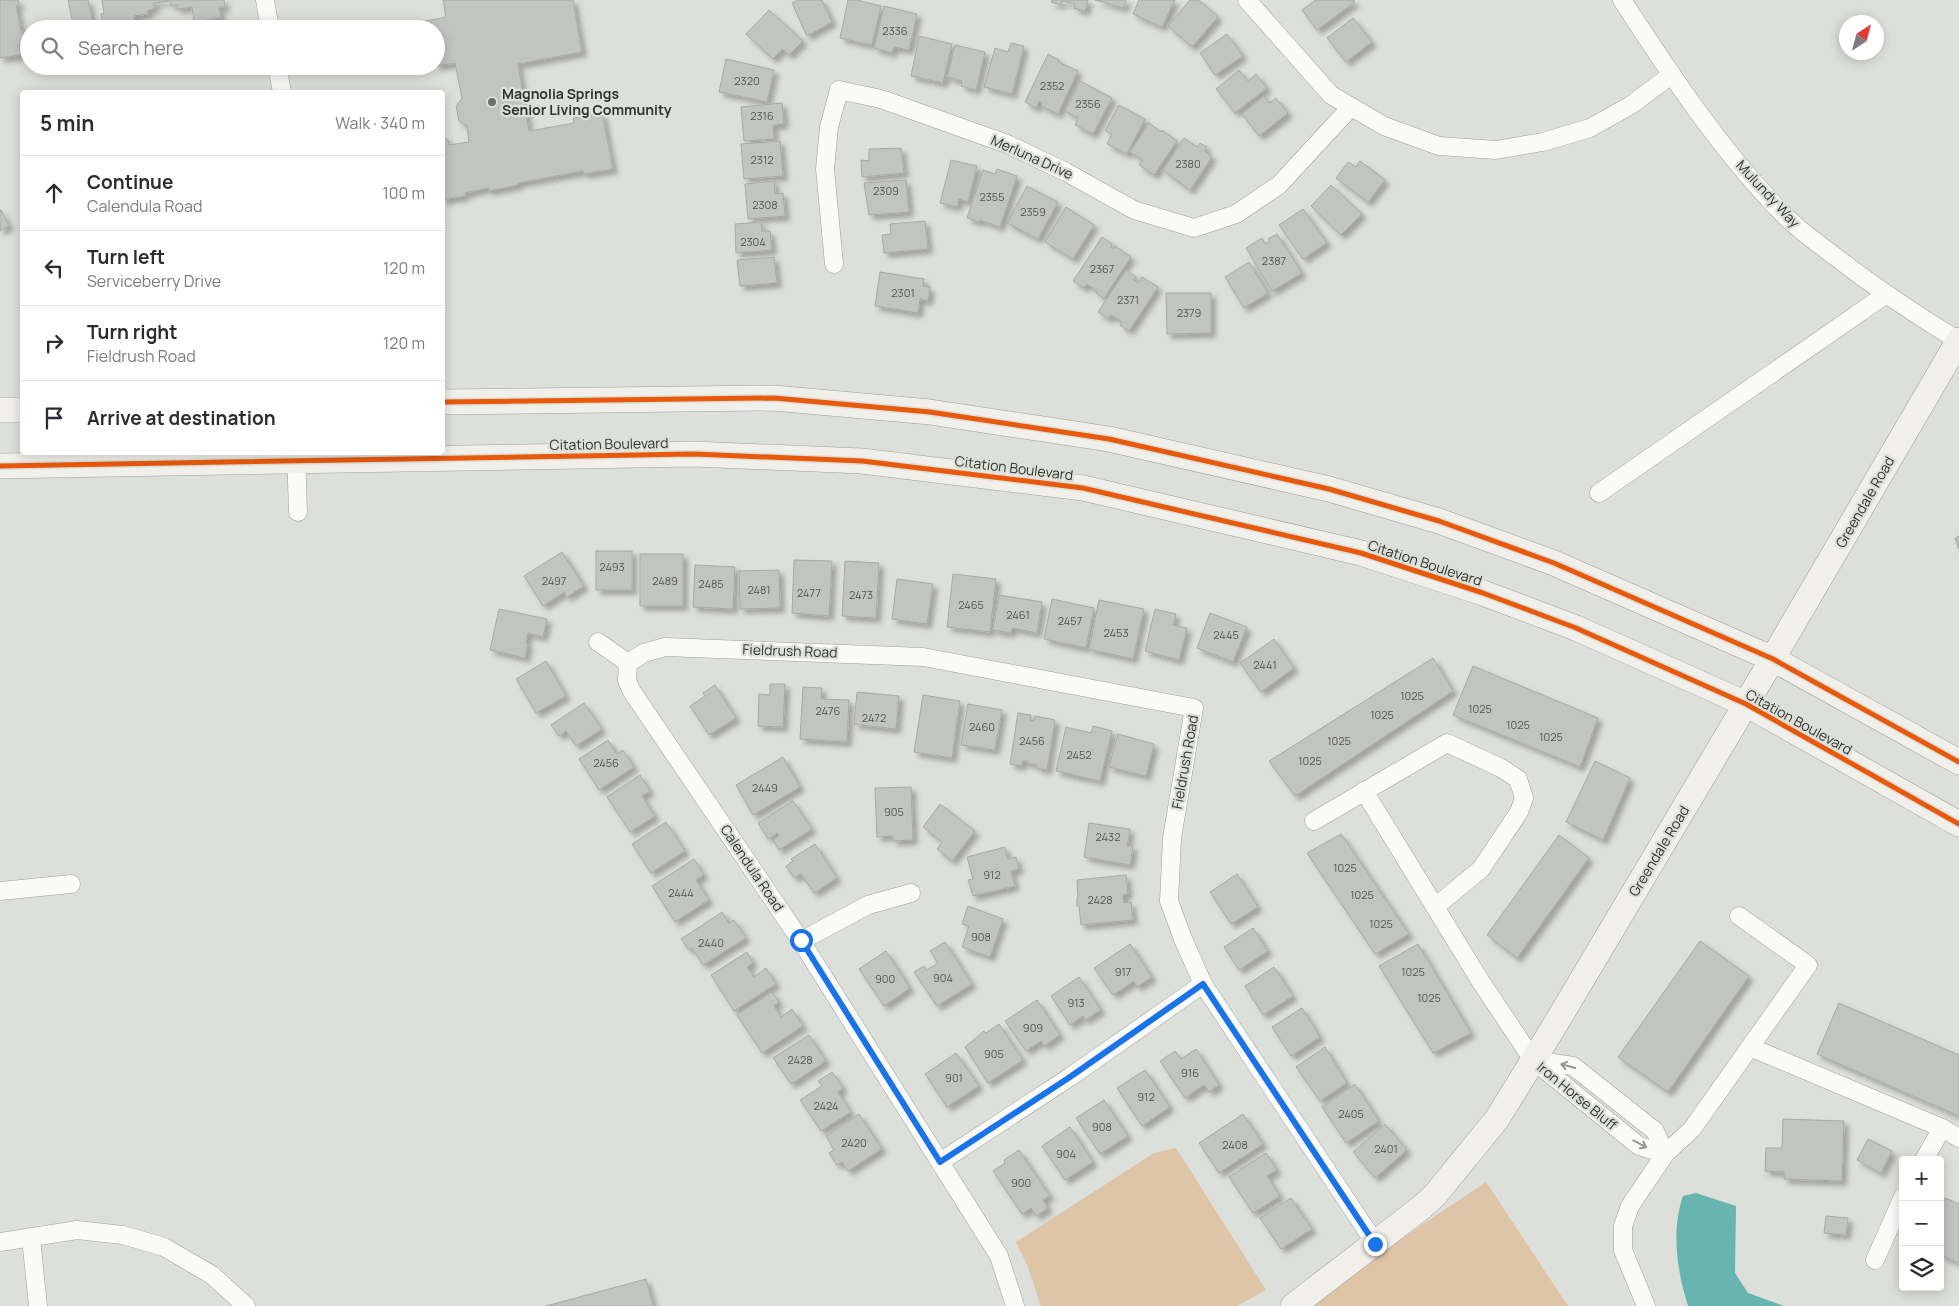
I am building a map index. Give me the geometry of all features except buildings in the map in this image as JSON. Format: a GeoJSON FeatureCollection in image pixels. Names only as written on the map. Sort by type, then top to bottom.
{"type":"FeatureCollection","features":[{"type":"Feature","properties":{"kind":"main road","name":"Greendale Road"},"geometry":{"type":"LineString","coordinates":[[1293,1306],[1375,1244],[1435,1195],[1497,1118],[1773,659],[1959,341]]}},
{"type":"Feature","properties":{"kind":"main road"},"geometry":{"type":"LineString","coordinates":[[445,402],[774,398],[930,412],[1109,439],[1329,489],[1439,521],[1554,563],[1773,659],[1959,762]]}},
{"type":"Feature","properties":{"kind":"main road"},"geometry":{"type":"LineString","coordinates":[[0,410],[20,410]]}},
{"type":"Feature","properties":{"kind":"main road","name":"Citation Boulevard"},"geometry":{"type":"LineString","coordinates":[[0,466],[296,456],[694,454],[862,460],[1083,488],[1361,554],[1483,593],[1576,628],[1746,704],[1959,824]]}},
{"type":"Feature","properties":{"kind":"street"},"geometry":{"type":"LineString","coordinates":[[265,0],[268,20]]}},
{"type":"Feature","properties":{"kind":"street"},"geometry":{"type":"LineString","coordinates":[[1247,0],[1331,95],[1384,126],[1439,146],[1496,150],[1543,142],[1590,128],[1631,105],[1671,75]]}},
{"type":"Feature","properties":{"kind":"street","name":"Mulundy Way"},"geometry":{"type":"LineString","coordinates":[[1622,0],[1671,75],[1757,186],[1786,216],[1885,295],[1959,341]]}},
{"type":"Feature","properties":{"kind":"street"},"geometry":{"type":"LineString","coordinates":[[279,75],[282,90]]}},
{"type":"Feature","properties":{"kind":"street","name":"Merluna Drive"},"geometry":{"type":"LineString","coordinates":[[834,264],[825,169],[829,127],[839,90],[881,99],[1007,144],[1066,172],[1134,210],[1194,228],[1236,214],[1279,185],[1351,107]]}},
{"type":"Feature","properties":{"kind":"street"},"geometry":{"type":"LineString","coordinates":[[1599,493],[1885,295]]}},
{"type":"Feature","properties":{"kind":"street"},"geometry":{"type":"LineString","coordinates":[[296,456],[298,512]]}},
{"type":"Feature","properties":{"kind":"street"},"geometry":{"type":"LineString","coordinates":[[598,642],[628,663]]}},
{"type":"Feature","properties":{"kind":"street","name":"Fieldrush Road"},"geometry":{"type":"LineString","coordinates":[[628,663],[644,653],[665,646],[923,656],[1194,708],[1172,838],[1169,901],[1203,984],[1375,1244]]}},
{"type":"Feature","properties":{"kind":"street","name":"Calendula Road"},"geometry":{"type":"LineString","coordinates":[[628,663],[627,680],[631,690],[801,940],[1000,1256],[1015,1306]]}},
{"type":"Feature","properties":{"kind":"street"},"geometry":{"type":"LineString","coordinates":[[1314,821],[1447,743],[1501,768],[1518,779],[1524,798],[1519,812],[1482,869],[1435,908]]}},
{"type":"Feature","properties":{"kind":"street","name":"Iron Horse Bluff"},"geometry":{"type":"LineString","coordinates":[[1364,791],[1481,982],[1533,1060],[1640,1146],[1665,1154]]}},
{"type":"Feature","properties":{"kind":"street"},"geometry":{"type":"LineString","coordinates":[[0,891],[71,884]]}},
{"type":"Feature","properties":{"kind":"street"},"geometry":{"type":"LineString","coordinates":[[801,940],[868,905],[911,893]]}},
{"type":"Feature","properties":{"kind":"street"},"geometry":{"type":"LineString","coordinates":[[1646,1306],[1623,1250],[1623,1226],[1630,1206],[1665,1154],[1692,1130],[1808,965],[1739,916]]}},
{"type":"Feature","properties":{"kind":"street"},"geometry":{"type":"LineString","coordinates":[[940,1162],[1070,1077],[1203,984]]}},
{"type":"Feature","properties":{"kind":"street"},"geometry":{"type":"LineString","coordinates":[[1750,1046],[1942,1128],[1959,1138]]}},
{"type":"Feature","properties":{"kind":"street"},"geometry":{"type":"LineString","coordinates":[[1926,1156],[1942,1128]]}},
{"type":"Feature","properties":{"kind":"street"},"geometry":{"type":"LineString","coordinates":[[1875,1260],[1901,1201]]}},
{"type":"Feature","properties":{"kind":"street"},"geometry":{"type":"LineString","coordinates":[[0,1242],[78,1230],[123,1235],[164,1248],[212,1275],[246,1306]]}},
{"type":"Feature","properties":{"kind":"street"},"geometry":{"type":"LineString","coordinates":[[31,1238],[38,1306]]}},
{"type":"Feature","properties":{"kind":"shaded area"},"geometry":{"type":"Polygon","coordinates":[[[1176,1148],[1266,1290],[1237,1306],[1041,1306],[1028,1267],[1016,1242],[1154,1153],[1176,1148]]]}},
{"type":"Feature","properties":{"kind":"shaded area"},"geometry":{"type":"Polygon","coordinates":[[[1486,1182],[1568,1306],[1310,1306],[1365,1263],[1486,1182]]]}},
{"type":"Feature","properties":{"kind":"water"},"geometry":{"type":"Polygon","coordinates":[[[1696,1193],[1736,1206],[1735,1273],[1748,1293],[1784,1306],[1688,1306],[1678,1265],[1676,1237],[1679,1209],[1683,1196],[1696,1193]]]}},
{"type":"Feature","properties":{"kind":"cycle path"},"geometry":{"type":"LineString","coordinates":[[445,402],[774,398],[930,412],[1109,439],[1329,489],[1439,521],[1554,563],[1773,659],[1959,762]]}},
{"type":"Feature","properties":{"kind":"cycle path"},"geometry":{"type":"LineString","coordinates":[[0,466],[694,454],[862,461],[1083,488],[1361,553],[1483,593],[1576,628],[1746,704],[1959,824]]}},
{"type":"Feature","properties":{"kind":"place","name":"Magnolia Springs Senior Living Community"},"geometry":{"type":"Point","coordinates":[492,102]}},
{"type":"Feature","properties":{"kind":"route"},"geometry":{"type":"LineString","coordinates":[[801,940],[940,1162],[1070,1077],[1203,984],[1375,1244]]}}]}
